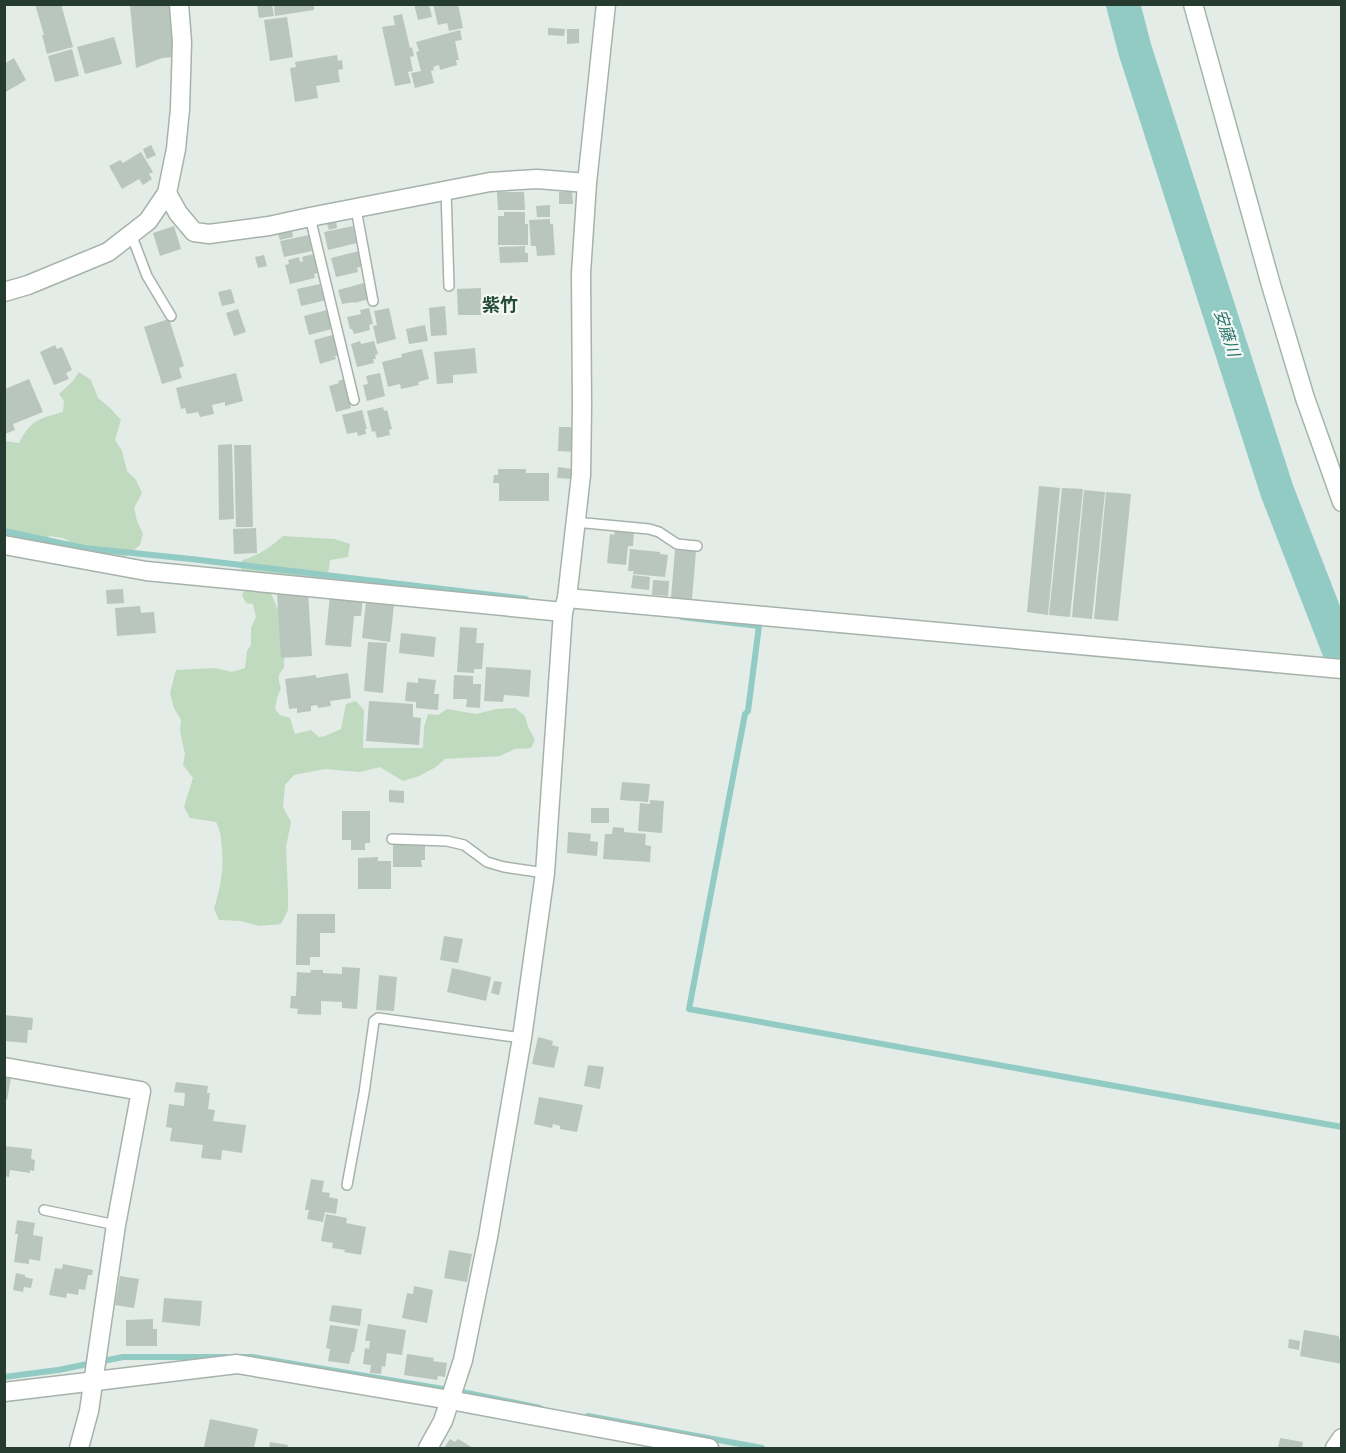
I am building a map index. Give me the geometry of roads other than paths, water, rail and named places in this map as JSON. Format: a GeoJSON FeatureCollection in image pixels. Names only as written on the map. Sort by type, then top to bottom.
{"type":"FeatureCollection","features":[{"type":"Feature","properties":{"kind":"street"},"geometry":{"type":"LineString","coordinates":[[4,292],[28,285],[108,252],[148,221],[167,194],[176,148],[180,109],[182,42],[178,4]]}},
{"type":"Feature","properties":{"kind":"street"},"geometry":{"type":"LineString","coordinates":[[428,1449],[442,1421],[463,1360],[488,1237],[522,1038],[545,873],[565,605],[581,475],[581,273],[587,183],[606,4]]}},
{"type":"Feature","properties":{"kind":"street"},"geometry":{"type":"LineString","coordinates":[[1192,4],[1305,398],[1341,502]]}},
{"type":"Feature","properties":{"kind":"street"},"geometry":{"type":"LineString","coordinates":[[167,194],[178,213],[194,232],[209,234],[269,226],[490,182],[537,179],[587,183]]}},
{"type":"Feature","properties":{"kind":"street"},"geometry":{"type":"LineString","coordinates":[[4,545],[146,571],[1341,669]]}},
{"type":"Feature","properties":{"kind":"street"},"geometry":{"type":"LineString","coordinates":[[4,1067],[141,1091],[117,1225],[89,1411],[79,1449]]}},
{"type":"Feature","properties":{"kind":"street"},"geometry":{"type":"LineString","coordinates":[[4,1392],[237,1364],[450,1400],[709,1449]]}},
{"type":"Feature","properties":{"kind":"street"},"geometry":{"type":"LineString","coordinates":[[1335,1449],[1341,1438]]}},
{"type":"Feature","properties":{"kind":"lane"},"geometry":{"type":"LineString","coordinates":[[446,190],[449,286]]}},
{"type":"Feature","properties":{"kind":"lane"},"geometry":{"type":"LineString","coordinates":[[356,209],[373,301]]}},
{"type":"Feature","properties":{"kind":"lane"},"geometry":{"type":"LineString","coordinates":[[310,217],[354,400]]}},
{"type":"Feature","properties":{"kind":"lane"},"geometry":{"type":"LineString","coordinates":[[131,234],[147,276],[171,316]]}},
{"type":"Feature","properties":{"kind":"lane"},"geometry":{"type":"LineString","coordinates":[[575,522],[649,529],[659,532],[677,544],[697,546]]}},
{"type":"Feature","properties":{"kind":"lane"},"geometry":{"type":"LineString","coordinates":[[392,839],[464,845],[487,862],[545,873]]}},
{"type":"Feature","properties":{"kind":"lane"},"geometry":{"type":"LineString","coordinates":[[347,1185],[364,1093],[374,1021],[378,1017],[522,1038]]}},
{"type":"Feature","properties":{"kind":"lane"},"geometry":{"type":"LineString","coordinates":[[44,1210],[117,1225]]}},
{"type":"Feature","properties":{"kind":"waterway","name":"安藤川"},"geometry":{"type":"LineString","coordinates":[[1123,4],[1135,50],[1277,491],[1342,658]]}},
{"type":"Feature","properties":{"kind":"waterway"},"geometry":{"type":"LineString","coordinates":[[4,531],[84,548],[526,599]]}},
{"type":"Feature","properties":{"kind":"waterway"},"geometry":{"type":"LineString","coordinates":[[682,617],[759,626],[748,711],[745,714],[689,1009],[1342,1127]]}},
{"type":"Feature","properties":{"kind":"waterway"},"geometry":{"type":"LineString","coordinates":[[4,1377],[58,1370],[123,1357],[226,1357]]}},
{"type":"Feature","properties":{"kind":"waterway"},"geometry":{"type":"LineString","coordinates":[[242,1357],[467,1393],[540,1408]]}},
{"type":"Feature","properties":{"kind":"waterway"},"geometry":{"type":"LineString","coordinates":[[588,1416],[762,1448]]}},
{"type":"Feature","properties":{"kind":"district","name":"紫竹"},"geometry":{"type":"Point","coordinates":[500,305]}}]}
